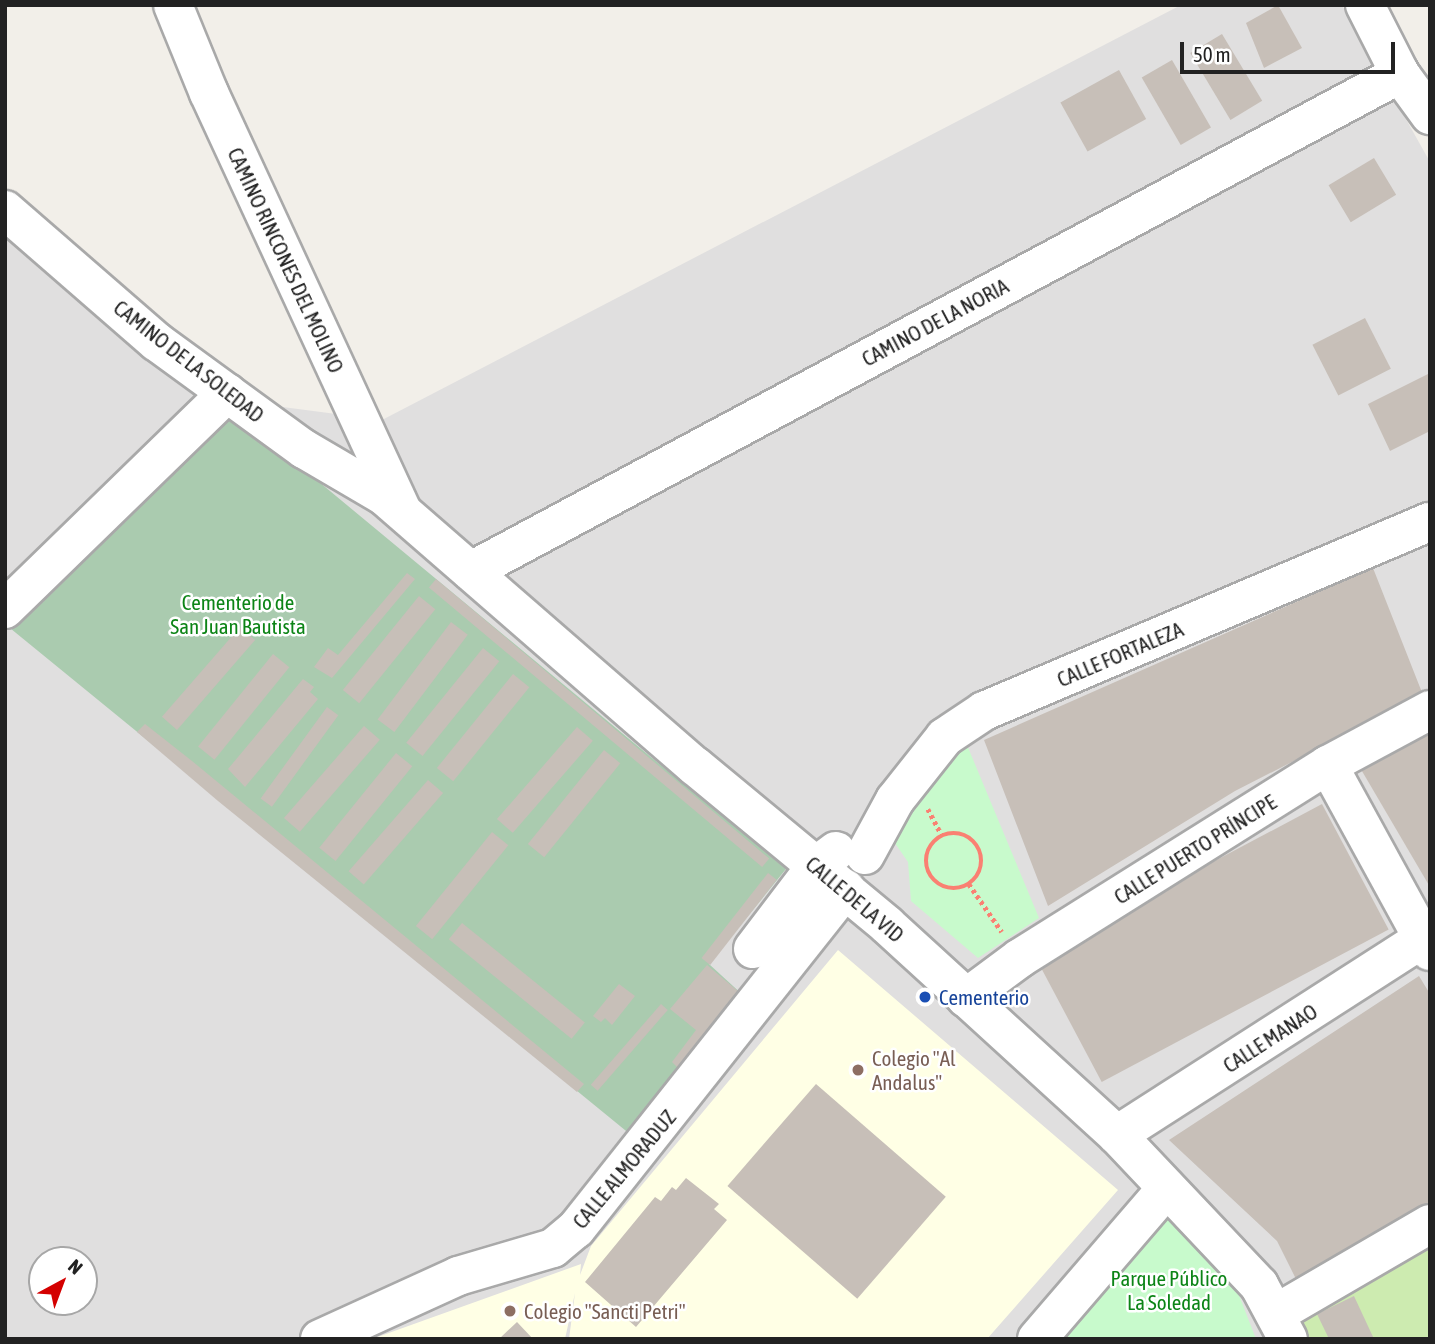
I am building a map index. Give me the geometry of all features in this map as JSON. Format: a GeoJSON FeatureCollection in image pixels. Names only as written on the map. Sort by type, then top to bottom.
{"type":"FeatureCollection","features":[{"type":"Feature","properties":{"kind":"street","name":"CAMINO RINCONES DEL MOLINO"},"geometry":{"type":"LineString","coordinates":[[173,5],[209,93],[393,504]]}},
{"type":"Feature","properties":{"kind":"street"},"geometry":{"type":"LineString","coordinates":[[1365,5],[1400,74],[1430,116]]}},
{"type":"Feature","properties":{"kind":"street","name":"CAMINO DE LA NORIA"},"geometry":{"type":"LineString","coordinates":[[471,571],[1400,74]]}},
{"type":"Feature","properties":{"kind":"street","name":"CAMINO DE LA SOLEDAD"},"geometry":{"type":"LineString","coordinates":[[5,210],[157,342],[304,449],[393,504]]}},
{"type":"Feature","properties":{"kind":"street"},"geometry":{"type":"LineString","coordinates":[[5,609],[227,393]]}},
{"type":"Feature","properties":{"kind":"street","name":"CALLE DE LA VID"},"geometry":{"type":"LineString","coordinates":[[393,504],[471,571],[830,854],[845,889],[1117,1135],[1259,1285],[1282,1326]]}},
{"type":"Feature","properties":{"kind":"street","name":"CALLE FORTALEZA"},"geometry":{"type":"LineString","coordinates":[[753,949],[830,854],[895,800],[945,737],[984,712],[1430,522]]}},
{"type":"Feature","properties":{"kind":"street","name":"CALLE PUERTO PRÍNCIPE"},"geometry":{"type":"LineString","coordinates":[[966,998],[1020,958],[1328,765],[1430,710]]}},
{"type":"Feature","properties":{"kind":"street"},"geometry":{"type":"LineString","coordinates":[[1328,765],[1426,945]]}},
{"type":"Feature","properties":{"kind":"street"},"geometry":{"type":"LineString","coordinates":[[830,854],[878,873],[887,925]]}},
{"type":"Feature","properties":{"kind":"street","name":"CALLE ALMORADUZ"},"geometry":{"type":"LineString","coordinates":[[320,1339],[458,1276],[552,1248],[576,1229],[845,889]]}},
{"type":"Feature","properties":{"kind":"street","name":"CALLE MANAO"},"geometry":{"type":"LineString","coordinates":[[1117,1135],[1426,945]]}},
{"type":"Feature","properties":{"kind":"street"},"geometry":{"type":"LineString","coordinates":[[1037,1339],[1167,1188]]}},
{"type":"Feature","properties":{"kind":"street"},"geometry":{"type":"LineString","coordinates":[[1282,1326],[1430,1224]]}},
{"type":"Feature","properties":{"kind":"path"},"geometry":{"type":"LineString","coordinates":[[957,833],[973,840],[979,848],[982,868],[970,884],[953,889],[932,879],[925,861],[933,842],[957,833]]}},
{"type":"Feature","properties":{"kind":"path"},"geometry":{"type":"LineString","coordinates":[[970,884],[1020,958]]}},
{"type":"Feature","properties":{"kind":"shaded area"},"geometry":{"type":"Polygon","coordinates":[[[1181,5],[1342,5],[1430,162],[1430,1339],[5,1339],[5,206],[207,397],[382,420],[1181,5]]]}},
{"type":"Feature","properties":{"kind":"shaded area","name":"Colegio \"Al Andalus\""},"geometry":{"type":"Polygon","coordinates":[[[838,950],[1118,1190],[987,1339],[569,1339],[575,1293],[565,1339],[372,1339],[581,1264],[580,1275],[591,1246],[838,950]]]}},
{"type":"Feature","properties":{"kind":"green space","name":"Cementerio de San Juan Bautista"},"geometry":{"type":"Polygon","coordinates":[[[225,404],[786,869],[709,964],[745,997],[631,1135],[5,624],[225,404]]]}},
{"type":"Feature","properties":{"kind":"green space"},"geometry":{"type":"Polygon","coordinates":[[[967,745],[1039,918],[978,958],[911,901],[908,862],[890,836],[946,764],[967,745]]]}},
{"type":"Feature","properties":{"kind":"green space","name":"Parque Público La Soledad"},"geometry":{"type":"Polygon","coordinates":[[[1168,1219],[1237,1290],[1256,1339],[1063,1339],[1168,1219]]]}},
{"type":"Feature","properties":{"kind":"green space"},"geometry":{"type":"Polygon","coordinates":[[[1430,1241],[1430,1339],[1296,1339],[1286,1317],[1430,1241]]]}},
{"type":"Feature","properties":{"kind":"building"},"geometry":{"type":"Polygon","coordinates":[[[1278,5],[1302,48],[1264,68],[1246,23],[1278,5]]]}},
{"type":"Feature","properties":{"kind":"building"},"geometry":{"type":"Polygon","coordinates":[[[1222,34],[1262,101],[1230,120],[1190,53],[1222,34]]]}},
{"type":"Feature","properties":{"kind":"building"},"geometry":{"type":"Polygon","coordinates":[[[1172,60],[1211,128],[1181,145],[1142,78],[1172,60]]]}},
{"type":"Feature","properties":{"kind":"building"},"geometry":{"type":"Polygon","coordinates":[[[1119,70],[1146,119],[1088,151],[1060,102],[1119,70]]]}},
{"type":"Feature","properties":{"kind":"building"},"geometry":{"type":"Polygon","coordinates":[[[1374,158],[1396,195],[1351,222],[1329,185],[1374,158]]]}},
{"type":"Feature","properties":{"kind":"building"},"geometry":{"type":"Polygon","coordinates":[[[1365,318],[1391,369],[1338,396],[1312,345],[1365,318]]]}},
{"type":"Feature","properties":{"kind":"building"},"geometry":{"type":"Polygon","coordinates":[[[1430,373],[1430,431],[1390,451],[1368,404],[1430,373]]]}},
{"type":"Feature","properties":{"kind":"building"},"geometry":{"type":"Polygon","coordinates":[[[1373,568],[1423,695],[1235,791],[1048,906],[984,740],[1373,568]]]}},
{"type":"Feature","properties":{"kind":"building"},"geometry":{"type":"Polygon","coordinates":[[[407,573],[415,579],[332,678],[314,667],[328,648],[338,655],[407,573]]]}},
{"type":"Feature","properties":{"kind":"building"},"geometry":{"type":"Polygon","coordinates":[[[436,579],[769,859],[762,867],[429,587],[436,579]]]}},
{"type":"Feature","properties":{"kind":"building"},"geometry":{"type":"Polygon","coordinates":[[[419,596],[435,609],[359,703],[343,690],[419,596]]]}},
{"type":"Feature","properties":{"kind":"building"},"geometry":{"type":"Polygon","coordinates":[[[451,622],[468,635],[394,732],[378,719],[451,622]]]}},
{"type":"Feature","properties":{"kind":"building"},"geometry":{"type":"Polygon","coordinates":[[[240,627],[255,640],[177,730],[162,717],[240,627]]]}},
{"type":"Feature","properties":{"kind":"building"},"geometry":{"type":"Polygon","coordinates":[[[483,648],[499,661],[423,756],[406,743],[483,648]]]}},
{"type":"Feature","properties":{"kind":"building"},"geometry":{"type":"Polygon","coordinates":[[[273,654],[289,667],[214,760],[198,746],[273,654]]]}},
{"type":"Feature","properties":{"kind":"building"},"geometry":{"type":"Polygon","coordinates":[[[513,674],[529,687],[453,781],[437,768],[513,674]]]}},
{"type":"Feature","properties":{"kind":"building"},"geometry":{"type":"Polygon","coordinates":[[[303,679],[314,687],[310,692],[318,699],[245,787],[228,769],[303,679]]]}},
{"type":"Feature","properties":{"kind":"building"},"geometry":{"type":"Polygon","coordinates":[[[327,707],[338,715],[272,807],[261,798],[327,707]]]}},
{"type":"Feature","properties":{"kind":"building"},"geometry":{"type":"Polygon","coordinates":[[[145,724],[584,1084],[577,1092],[218,801],[137,732],[145,724]]]}},
{"type":"Feature","properties":{"kind":"building"},"geometry":{"type":"Polygon","coordinates":[[[364,726],[380,740],[300,832],[284,818],[364,726]]]}},
{"type":"Feature","properties":{"kind":"building"},"geometry":{"type":"Polygon","coordinates":[[[577,727],[593,741],[513,833],[497,819],[577,727]]]}},
{"type":"Feature","properties":{"kind":"building"},"geometry":{"type":"Polygon","coordinates":[[[1430,730],[1430,887],[1359,766],[1430,730]]]}},
{"type":"Feature","properties":{"kind":"building"},"geometry":{"type":"Polygon","coordinates":[[[604,750],[620,763],[544,857],[528,844],[604,750]]]}},
{"type":"Feature","properties":{"kind":"building"},"geometry":{"type":"Polygon","coordinates":[[[396,753],[412,766],[336,861],[319,848],[396,753]]]}},
{"type":"Feature","properties":{"kind":"building"},"geometry":{"type":"Polygon","coordinates":[[[428,780],[443,793],[364,884],[349,871],[428,780]]]}},
{"type":"Feature","properties":{"kind":"building"},"geometry":{"type":"Polygon","coordinates":[[[1322,804],[1389,929],[1102,1082],[1035,957],[1322,804]]]}},
{"type":"Feature","properties":{"kind":"building"},"geometry":{"type":"Polygon","coordinates":[[[492,832],[508,845],[432,939],[416,926],[492,832]]]}},
{"type":"Feature","properties":{"kind":"building"},"geometry":{"type":"Polygon","coordinates":[[[768,873],[777,880],[710,965],[702,958],[768,873]]]}},
{"type":"Feature","properties":{"kind":"building"},"geometry":{"type":"Polygon","coordinates":[[[462,923],[585,1022],[572,1039],[449,939],[462,923]]]}},
{"type":"Feature","properties":{"kind":"building"},"geometry":{"type":"Polygon","coordinates":[[[707,965],[745,997],[682,1072],[672,1062],[696,1030],[670,1009],[707,965]]]}},
{"type":"Feature","properties":{"kind":"building"},"geometry":{"type":"Polygon","coordinates":[[[1419,976],[1430,994],[1430,1213],[1299,1285],[1277,1241],[1169,1140],[1419,976]]]}},
{"type":"Feature","properties":{"kind":"building"},"geometry":{"type":"Polygon","coordinates":[[[619,984],[635,996],[612,1025],[605,1018],[601,1022],[593,1016],[619,984]]]}},
{"type":"Feature","properties":{"kind":"building"},"geometry":{"type":"Polygon","coordinates":[[[661,1004],[668,1010],[598,1091],[591,1085],[661,1004]]]}},
{"type":"Feature","properties":{"kind":"building"},"geometry":{"type":"Polygon","coordinates":[[[816,1084],[946,1197],[857,1299],[727,1186],[816,1084]]]}},
{"type":"Feature","properties":{"kind":"building"},"geometry":{"type":"Polygon","coordinates":[[[686,1178],[719,1204],[714,1209],[727,1220],[636,1327],[585,1282],[655,1197],[661,1201],[672,1187],[676,1190],[686,1178]]]}},
{"type":"Feature","properties":{"kind":"building"},"geometry":{"type":"Polygon","coordinates":[[[1354,1296],[1374,1339],[1329,1339],[1317,1314],[1354,1296]]]}},
{"type":"Feature","properties":{"kind":"building"},"geometry":{"type":"Polygon","coordinates":[[[517,1322],[533,1339],[499,1339],[517,1322]]]}},
{"type":"Feature","properties":{"kind":"place","name":"Cementerio"},"geometry":{"type":"Point","coordinates":[925,997]}},
{"type":"Feature","properties":{"kind":"place","name":"Colegio \"Al Andalus\""},"geometry":{"type":"Point","coordinates":[858,1070]}},
{"type":"Feature","properties":{"kind":"place","name":"Colegio \"Sancti Petri\""},"geometry":{"type":"Point","coordinates":[510,1311]}}]}
